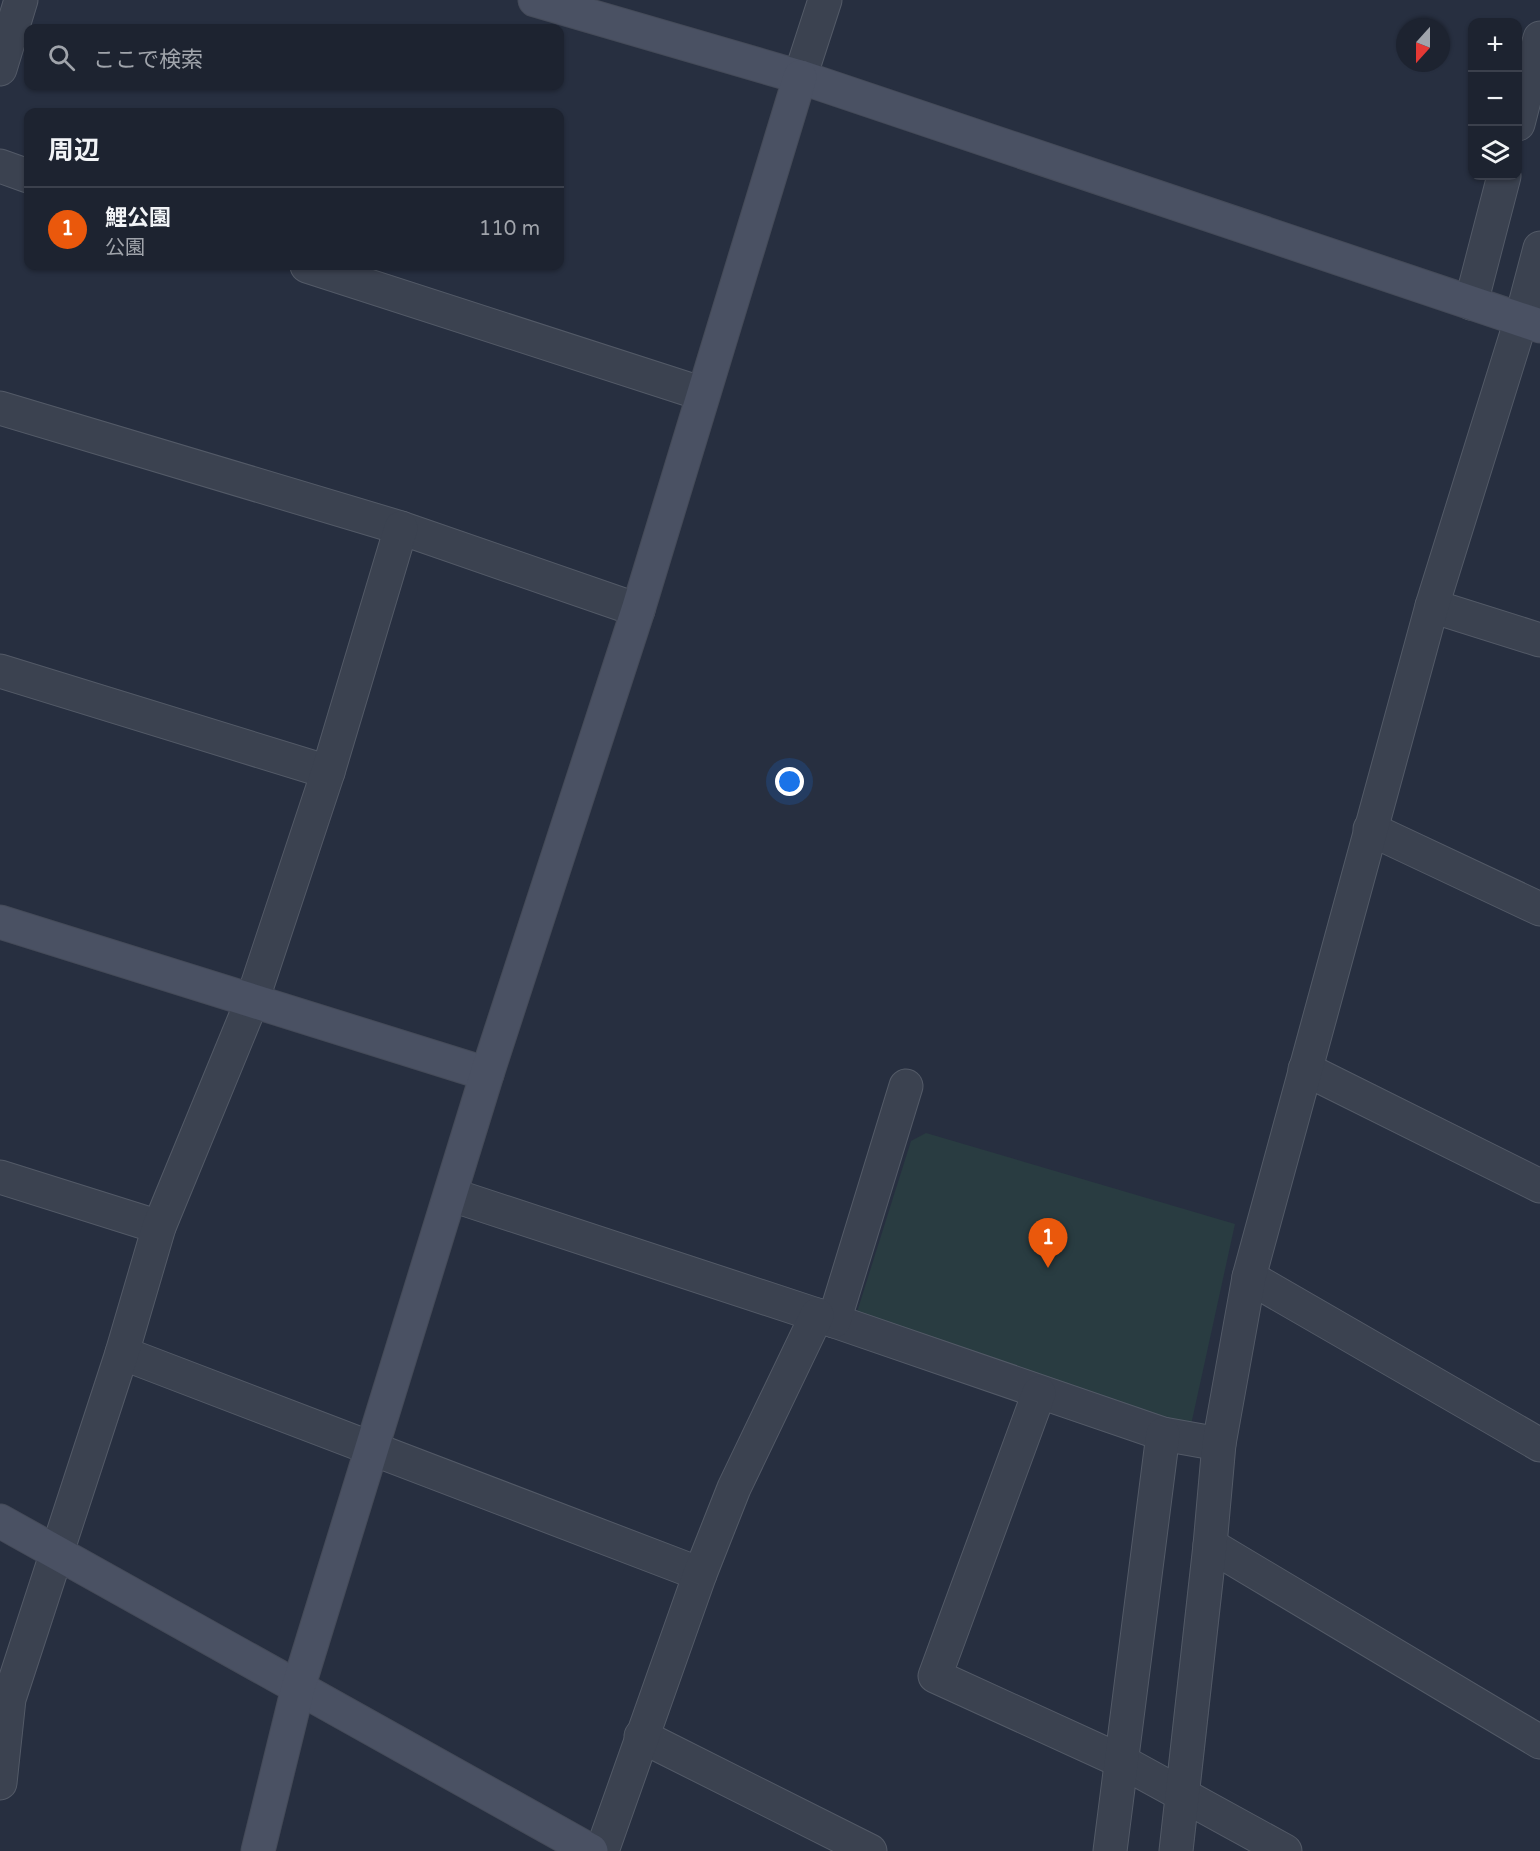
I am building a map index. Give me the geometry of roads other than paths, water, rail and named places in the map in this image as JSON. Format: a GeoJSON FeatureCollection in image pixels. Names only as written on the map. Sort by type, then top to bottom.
{"type":"FeatureCollection","features":[{"type":"Feature","properties":{"kind":"street"},"geometry":{"type":"LineString","coordinates":[[0,69],[21,0]]}},
{"type":"Feature","properties":{"kind":"street"},"geometry":{"type":"LineString","coordinates":[[535,0],[800,77],[1531,323]]}},
{"type":"Feature","properties":{"kind":"street"},"geometry":{"type":"LineString","coordinates":[[258,1851],[298,1688],[452,1195],[487,1074],[638,610],[825,0]]}},
{"type":"Feature","properties":{"kind":"street"},"geometry":{"type":"LineString","coordinates":[[1522,108],[1540,38]]}},
{"type":"Feature","properties":{"kind":"street"},"geometry":{"type":"LineString","coordinates":[[0,166],[24,175]]}},
{"type":"Feature","properties":{"kind":"street"},"geometry":{"type":"LineString","coordinates":[[1471,303],[1503,180]]}},
{"type":"Feature","properties":{"kind":"street"},"geometry":{"type":"LineString","coordinates":[[1176,1851],[1219,1444],[1249,1277],[1432,606],[1531,323],[1540,248]]}},
{"type":"Feature","properties":{"kind":"street"},"geometry":{"type":"LineString","coordinates":[[319,270],[703,394]]}},
{"type":"Feature","properties":{"kind":"street"},"geometry":{"type":"LineString","coordinates":[[0,408],[401,528],[638,610]]}},
{"type":"Feature","properties":{"kind":"street"},"geometry":{"type":"LineString","coordinates":[[0,1783],[9,1699],[122,1353],[159,1227],[252,1001],[328,772],[401,528]]}},
{"type":"Feature","properties":{"kind":"street"},"geometry":{"type":"LineString","coordinates":[[1432,606],[1540,640]]}},
{"type":"Feature","properties":{"kind":"street"},"geometry":{"type":"LineString","coordinates":[[0,671],[328,772]]}},
{"type":"Feature","properties":{"kind":"street"},"geometry":{"type":"LineString","coordinates":[[1370,829],[1540,909]]}},
{"type":"Feature","properties":{"kind":"street"},"geometry":{"type":"LineString","coordinates":[[0,922],[487,1074]]}},
{"type":"Feature","properties":{"kind":"street"},"geometry":{"type":"LineString","coordinates":[[1305,1069],[1540,1186]]}},
{"type":"Feature","properties":{"kind":"street"},"geometry":{"type":"LineString","coordinates":[[602,1851],[641,1736],[734,1488],[826,1318],[906,1086]]}},
{"type":"Feature","properties":{"kind":"street"},"geometry":{"type":"LineString","coordinates":[[0,1177],[159,1227]]}},
{"type":"Feature","properties":{"kind":"street"},"geometry":{"type":"LineString","coordinates":[[452,1195],[826,1318],[1163,1434],[1219,1444]]}},
{"type":"Feature","properties":{"kind":"street"},"geometry":{"type":"LineString","coordinates":[[1249,1277],[1540,1444]]}},
{"type":"Feature","properties":{"kind":"street"},"geometry":{"type":"LineString","coordinates":[[122,1353],[372,1451],[700,1574]]}},
{"type":"Feature","properties":{"kind":"street"},"geometry":{"type":"LineString","coordinates":[[1039,1393],[935,1676],[1121,1761],[1285,1851]]}},
{"type":"Feature","properties":{"kind":"street"},"geometry":{"type":"LineString","coordinates":[[1110,1851],[1163,1434]]}},
{"type":"Feature","properties":{"kind":"street"},"geometry":{"type":"LineString","coordinates":[[0,1521],[591,1851]]}},
{"type":"Feature","properties":{"kind":"street"},"geometry":{"type":"LineString","coordinates":[[1210,1545],[1540,1742]]}},
{"type":"Feature","properties":{"kind":"street"},"geometry":{"type":"LineString","coordinates":[[641,1736],[870,1851]]}},
{"type":"Feature","properties":{"kind":"place","name":"鯉公園"},"geometry":{"type":"Point","coordinates":[1048,1268]}}]}
